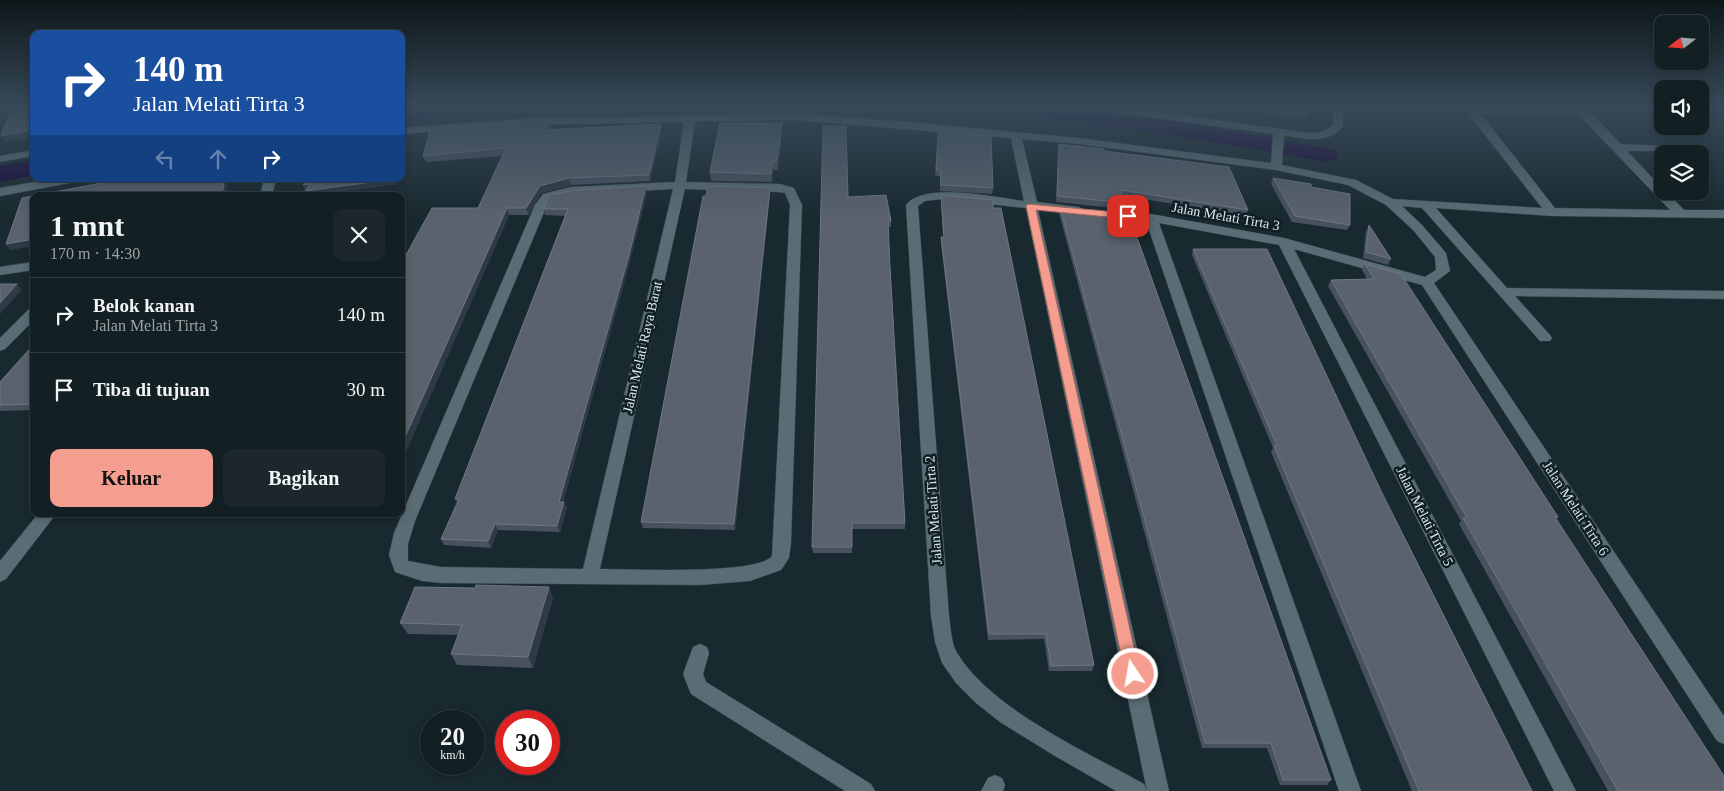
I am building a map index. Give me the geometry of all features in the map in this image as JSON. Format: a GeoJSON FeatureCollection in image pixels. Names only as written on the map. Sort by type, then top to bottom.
{"type":"FeatureCollection","features":[{"type":"Feature","properties":{"kind":"street","name":"Jalan Melati Raya Barat"},"geometry":{"type":"LineString","coordinates":[[590,575],[680,185],[686,142]]}},
{"type":"Feature","properties":{"kind":"street"},"geometry":{"type":"LineString","coordinates":[[1017,142],[1158,791]]}},
{"type":"Feature","properties":{"kind":"street"},"geometry":{"type":"LineString","coordinates":[[1082,142],[1277,163],[1352,182],[1379,194],[1390,202],[1418,228],[1441,256],[1444,266],[1443,271],[1427,282]]}},
{"type":"Feature","properties":{"kind":"street"},"geometry":{"type":"LineString","coordinates":[[1277,163],[1278,142]]}},
{"type":"Feature","properties":{"kind":"street"},"geometry":{"type":"LineString","coordinates":[[1497,142],[1552,212]]}},
{"type":"Feature","properties":{"kind":"street"},"geometry":{"type":"LineString","coordinates":[[1613,142],[1681,214]]}},
{"type":"Feature","properties":{"kind":"street"},"geometry":{"type":"LineString","coordinates":[[1618,147],[1654,148]]}},
{"type":"Feature","properties":{"kind":"street"},"geometry":{"type":"LineString","coordinates":[[0,160],[30,154]]}},
{"type":"Feature","properties":{"kind":"street"},"geometry":{"type":"LineString","coordinates":[[0,192],[54,182]]}},
{"type":"Feature","properties":{"kind":"street"},"geometry":{"type":"LineString","coordinates":[[680,185],[780,188],[790,191],[796,205],[780,558],[775,565],[750,573],[700,578],[590,575],[422,573],[401,567],[397,557],[398,545],[407,521],[537,214],[546,197],[571,190],[680,185]]}},
{"type":"Feature","properties":{"kind":"street","name":"Jalan Melati Tirta 2"},"geometry":{"type":"LineString","coordinates":[[986,200],[942,195],[930,196],[916,201],[912,205],[943,638],[949,656],[963,677],[980,693],[1023,726],[1137,791]]}},
{"type":"Feature","properties":{"kind":"street","name":"Jalan Melati Tirta 3"},"geometry":{"type":"LineString","coordinates":[[986,200],[1151,218],[1284,242],[1427,282]]}},
{"type":"Feature","properties":{"kind":"street"},"geometry":{"type":"LineString","coordinates":[[1390,202],[1552,212],[1724,214]]}},
{"type":"Feature","properties":{"kind":"street"},"geometry":{"type":"LineString","coordinates":[[1425,204],[1545,338]]}},
{"type":"Feature","properties":{"kind":"street"},"geometry":{"type":"LineString","coordinates":[[1151,218],[1350,791]]}},
{"type":"Feature","properties":{"kind":"street","name":"Jalan Melati Tirta 5"},"geometry":{"type":"LineString","coordinates":[[1284,242],[1565,791]]}},
{"type":"Feature","properties":{"kind":"street"},"geometry":{"type":"LineString","coordinates":[[0,272],[30,267]]}},
{"type":"Feature","properties":{"kind":"street","name":"Jalan Melati Tirta 6"},"geometry":{"type":"LineString","coordinates":[[1427,282],[1724,734]]}},
{"type":"Feature","properties":{"kind":"street"},"geometry":{"type":"LineString","coordinates":[[1504,292],[1724,295]]}},
{"type":"Feature","properties":{"kind":"street"},"geometry":{"type":"LineString","coordinates":[[0,346],[30,316]]}},
{"type":"Feature","properties":{"kind":"street"},"geometry":{"type":"LineString","coordinates":[[0,574],[46,517]]}},
{"type":"Feature","properties":{"kind":"street"},"geometry":{"type":"LineString","coordinates":[[700,653],[693,674],[698,688],[864,791]]}},
{"type":"Feature","properties":{"kind":"building"},"geometry":{"type":"Polygon","coordinates":[[[427,142],[657,142],[649,175],[569,178],[540,186],[526,208],[507,208],[405,437],[405,257],[432,208],[478,208],[506,148],[423,156],[427,142]]]}},
{"type":"Feature","properties":{"kind":"building"},"geometry":{"type":"Polygon","coordinates":[[[716,142],[780,142],[777,161],[773,161],[771,174],[710,172],[716,142]]]}},
{"type":"Feature","properties":{"kind":"building"},"geometry":{"type":"Polygon","coordinates":[[[823,142],[846,142],[848,197],[886,195],[891,221],[888,221],[890,267],[905,523],[852,523],[852,547],[812,547],[823,142]]]}},
{"type":"Feature","properties":{"kind":"building"},"geometry":{"type":"Polygon","coordinates":[[[938,142],[991,142],[993,188],[941,185],[940,170],[936,170],[938,142]]]}},
{"type":"Feature","properties":{"kind":"building"},"geometry":{"type":"Polygon","coordinates":[[[1059,144],[1229,167],[1248,210],[1121,190],[1125,203],[1057,196],[1059,144]]]}},
{"type":"Feature","properties":{"kind":"building"},"geometry":{"type":"Polygon","coordinates":[[[1273,178],[1311,184],[1311,187],[1350,194],[1350,225],[1295,216],[1273,178]]]}},
{"type":"Feature","properties":{"kind":"building"},"geometry":{"type":"Polygon","coordinates":[[[107,182],[224,182],[222,192],[54,192],[107,182]]]}},
{"type":"Feature","properties":{"kind":"building"},"geometry":{"type":"Polygon","coordinates":[[[305,182],[372,182],[305,191],[310,184],[303,185],[305,182]]]}},
{"type":"Feature","properties":{"kind":"building"},"geometry":{"type":"Polygon","coordinates":[[[646,186],[628,259],[559,502],[564,502],[557,526],[495,524],[488,541],[441,539],[459,499],[455,499],[568,209],[543,209],[550,195],[570,191],[646,186]]]}},
{"type":"Feature","properties":{"kind":"building"},"geometry":{"type":"Polygon","coordinates":[[[708,186],[770,188],[734,524],[641,522],[703,196],[706,196],[708,186]]]}},
{"type":"Feature","properties":{"kind":"building"},"geometry":{"type":"Polygon","coordinates":[[[941,195],[993,200],[993,208],[1001,208],[1094,665],[1051,666],[1046,634],[989,634],[941,237],[944,237],[941,195]]]}},
{"type":"Feature","properties":{"kind":"building"},"geometry":{"type":"Polygon","coordinates":[[[30,196],[30,240],[6,244],[22,198],[30,196]]]}},
{"type":"Feature","properties":{"kind":"building"},"geometry":{"type":"Polygon","coordinates":[[[1060,207],[1129,215],[1331,780],[1283,780],[1271,743],[1205,743],[1060,207]]]}},
{"type":"Feature","properties":{"kind":"building"},"geometry":{"type":"Polygon","coordinates":[[[1369,225],[1391,259],[1366,252],[1369,225]]]}},
{"type":"Feature","properties":{"kind":"building"},"geometry":{"type":"Polygon","coordinates":[[[1193,249],[1267,249],[1382,493],[1532,791],[1419,791],[1274,446],[1277,446],[1193,249]]]}},
{"type":"Feature","properties":{"kind":"building"},"geometry":{"type":"Polygon","coordinates":[[[1365,264],[1401,274],[1558,517],[1555,517],[1724,776],[1724,791],[1618,791],[1463,518],[1467,518],[1331,280],[1374,279],[1365,264]]]}},
{"type":"Feature","properties":{"kind":"building"},"geometry":{"type":"Polygon","coordinates":[[[0,284],[17,284],[0,303],[0,284]]]}},
{"type":"Feature","properties":{"kind":"building"},"geometry":{"type":"Polygon","coordinates":[[[30,348],[30,404],[0,405],[0,382],[30,348]]]}},
{"type":"Feature","properties":{"kind":"building"},"geometry":{"type":"Polygon","coordinates":[[[476,585],[549,587],[528,657],[451,654],[462,625],[400,623],[415,587],[475,588],[476,585]]]}},
{"type":"Feature","properties":{"kind":"waterway"},"geometry":{"type":"LineString","coordinates":[[1253,142],[1326,155]]}},
{"type":"Feature","properties":{"kind":"waterway"},"geometry":{"type":"LineString","coordinates":[[0,174],[30,168]]}},
{"type":"Feature","properties":{"kind":"route"},"geometry":{"type":"LineString","coordinates":[[1128,216],[1031,206],[1133,674]]}}]}
